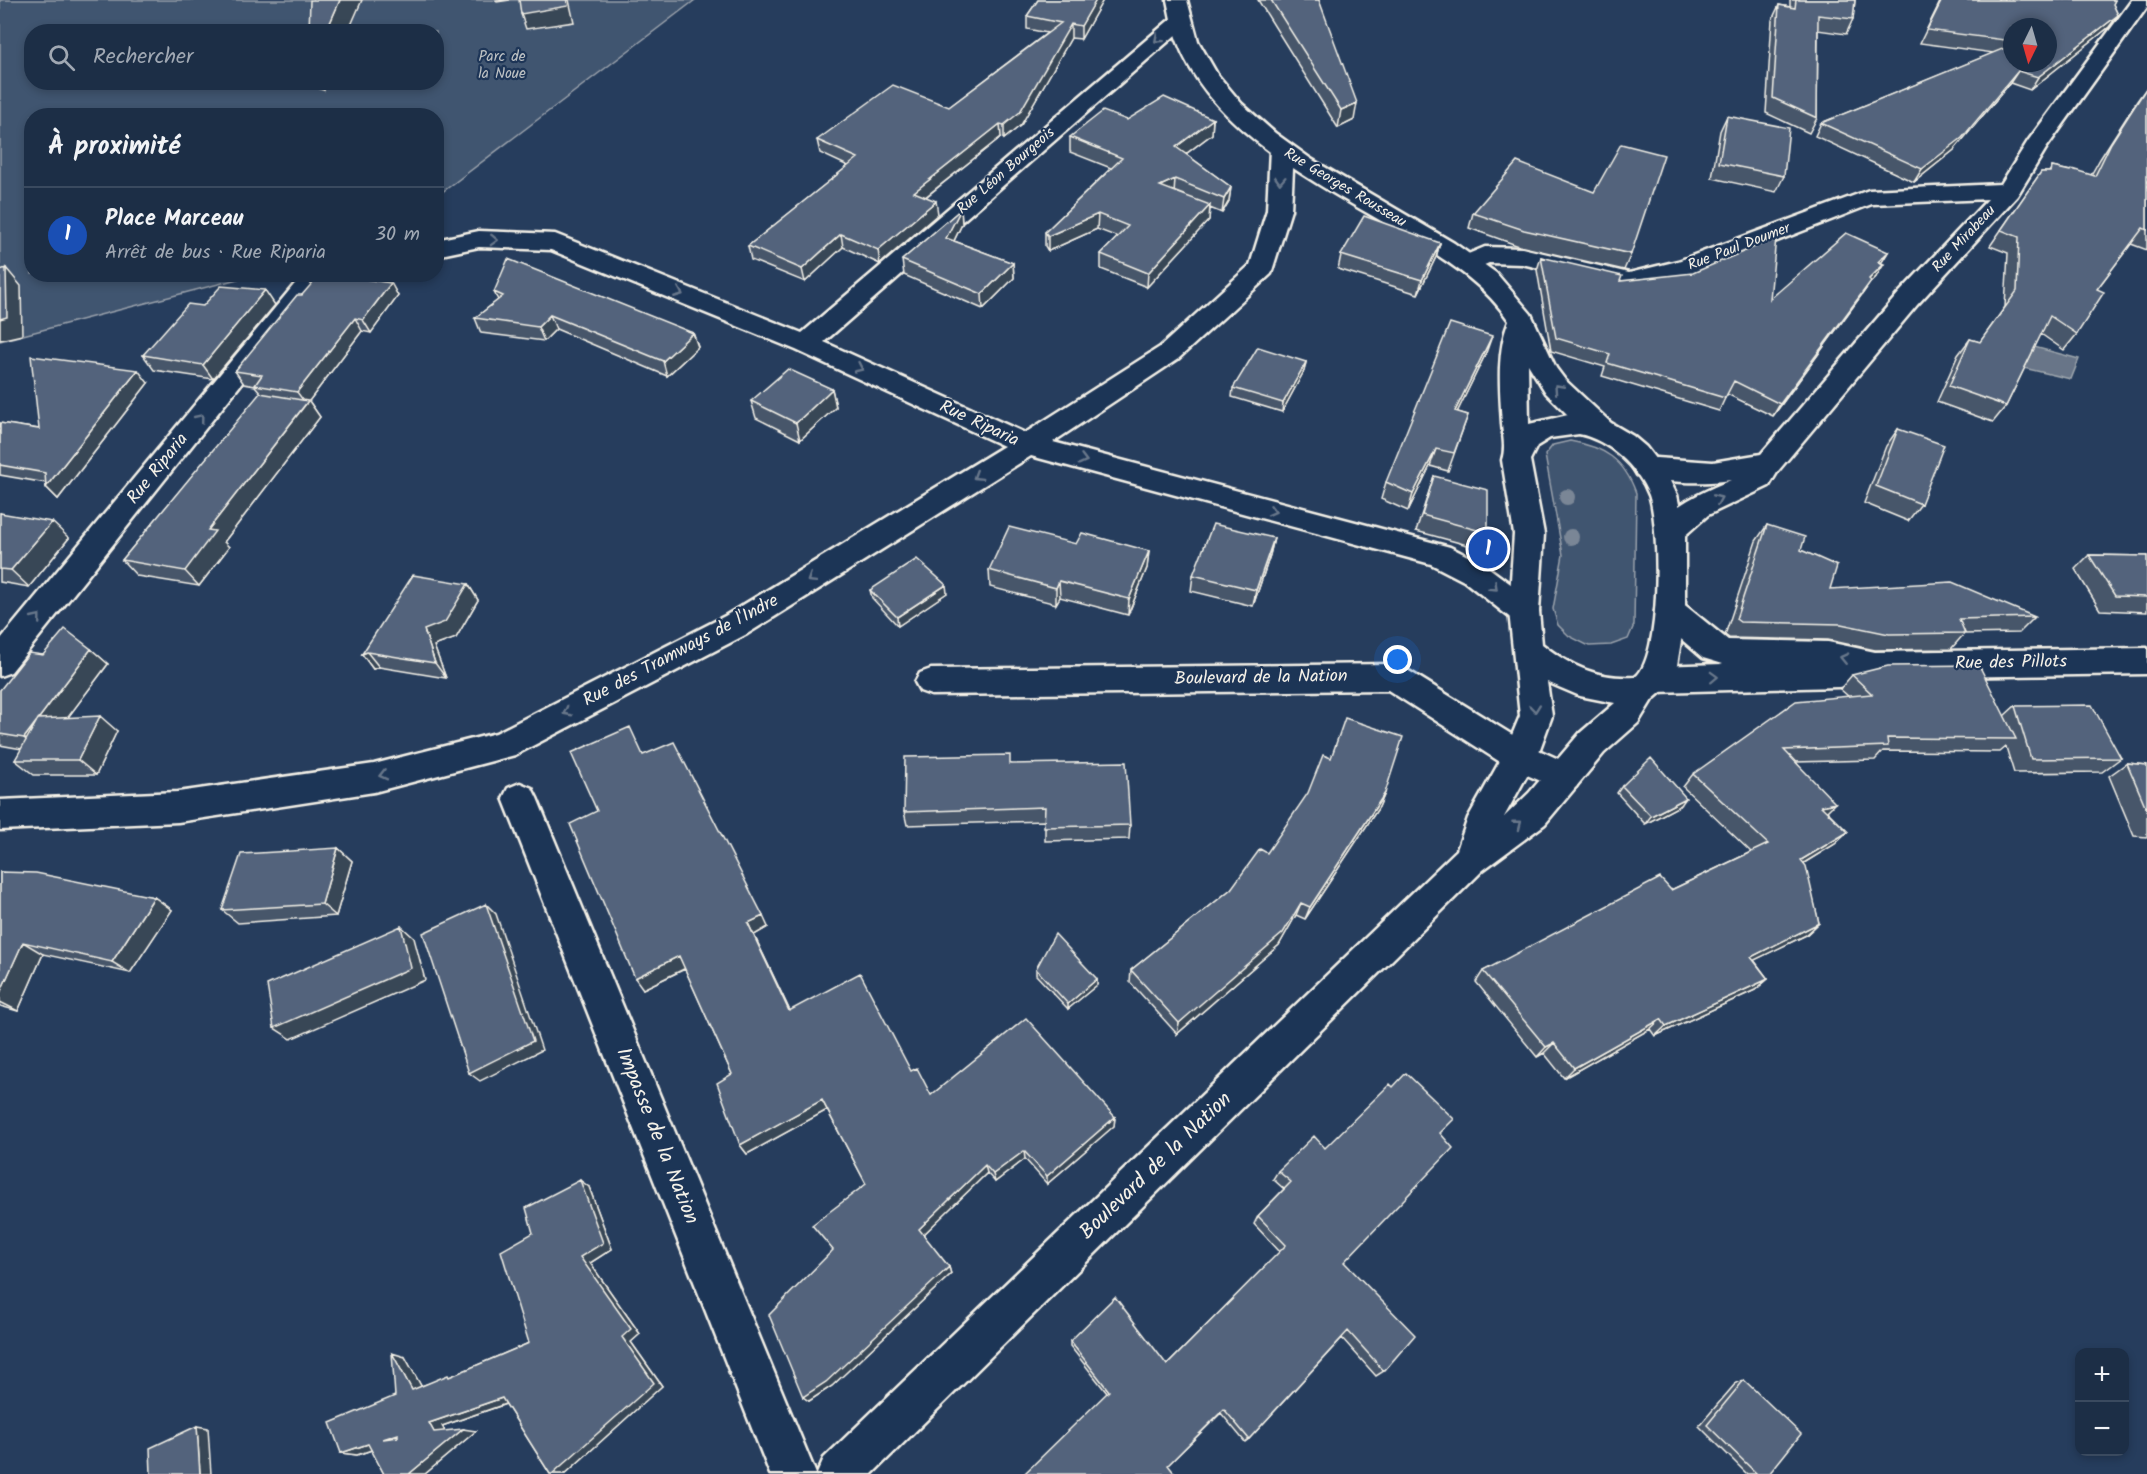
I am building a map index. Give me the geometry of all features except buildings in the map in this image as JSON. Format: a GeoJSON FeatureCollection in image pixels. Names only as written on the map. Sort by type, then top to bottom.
{"type":"FeatureCollection","features":[{"type":"Feature","properties":{"kind":"street","name":"Rue Mirabeau"},"geometry":{"type":"LineString","coordinates":[[1670,531],[1698,507],[1759,479],[1768,464],[1908,299],[2009,191],[2036,146],[2142,0]]}},
{"type":"Feature","properties":{"kind":"street","name":"Rue Léon Bourgeois"},"geometry":{"type":"LineString","coordinates":[[805,344],[1137,58],[1178,10]]}},
{"type":"Feature","properties":{"kind":"street","name":"Rue Georges Rousseau"},"geometry":{"type":"LineString","coordinates":[[1178,10],[1196,59],[1222,97],[1282,149],[1311,170],[1470,263],[1510,302],[1532,338],[1540,362],[1552,382],[1600,428],[1627,447],[1647,468],[1664,496],[1670,531],[1670,612]]}},
{"type":"Feature","properties":{"kind":"street","name":"Rue des Tramways de l'Indre"},"geometry":{"type":"LineString","coordinates":[[0,814],[178,807],[374,778],[503,745],[736,625],[1027,445],[1169,353],[1262,268],[1279,210],[1282,149]]}},
{"type":"Feature","properties":{"kind":"street","name":"Rue Paul Doumer"},"geometry":{"type":"LineString","coordinates":[[1470,263],[1485,255],[1522,256],[1629,280],[1686,267],[1869,197],[2009,191]]}},
{"type":"Feature","properties":{"kind":"street","name":"Rue Riparia"},"geometry":{"type":"LineString","coordinates":[[444,246],[479,239],[555,242],[805,344],[1027,445],[1439,555],[1482,576],[1524,611]]}},
{"type":"Feature","properties":{"kind":"street","name":"Rue Riparia"},"geometry":{"type":"LineString","coordinates":[[0,663],[310,282]]}},
{"type":"Feature","properties":{"kind":"street"},"geometry":{"type":"LineString","coordinates":[[1471,859],[1485,818],[1520,757],[1536,716],[1524,611],[1529,534],[1516,460],[1518,448],[1514,426],[1516,335],[1521,323]]}},
{"type":"Feature","properties":{"kind":"street"},"geometry":{"type":"LineString","coordinates":[[1518,448],[1528,437],[1541,429],[1579,424],[1600,428]]}},
{"type":"Feature","properties":{"kind":"street"},"geometry":{"type":"LineString","coordinates":[[1647,468],[1671,467],[1699,472],[1722,471],[1748,463],[1768,464]]}},
{"type":"Feature","properties":{"kind":"street","name":"Rue des Pillots"},"geometry":{"type":"LineString","coordinates":[[1670,612],[1714,649],[1728,653],[1828,655],[1875,665],[2147,661]]}},
{"type":"Feature","properties":{"kind":"street","name":"Boulevard de la Nation"},"geometry":{"type":"LineString","coordinates":[[840,1474],[1471,859],[1523,821],[1593,742],[1628,711],[1648,684],[1665,653],[1670,612]]}},
{"type":"Feature","properties":{"kind":"street","name":"Rue des Pillots"},"geometry":{"type":"LineString","coordinates":[[1527,650],[1554,672],[1588,688],[1617,692],[1648,684],[1839,674],[1875,665]]}},
{"type":"Feature","properties":{"kind":"street","name":"Boulevard de la Nation"},"geometry":{"type":"LineString","coordinates":[[931,682],[1393,677],[1520,757],[1564,777]]}},
{"type":"Feature","properties":{"kind":"street","name":"Impasse de la Nation"},"geometry":{"type":"LineString","coordinates":[[520,798],[793,1474]]}},
{"type":"Feature","properties":{"kind":"green space","name":"Parc de la Noue"},"geometry":{"type":"Polygon","coordinates":[[[0,0],[695,0],[444,191],[444,108],[24,108],[24,282],[226,282],[0,341],[0,0]]]}},
{"type":"Feature","properties":{"kind":"green space"},"geometry":{"type":"Polygon","coordinates":[[[1570,441],[1593,447],[1611,456],[1625,471],[1636,493],[1634,625],[1628,639],[1611,645],[1589,646],[1569,636],[1558,625],[1553,609],[1563,555],[1545,455],[1553,445],[1570,441]]]}},
{"type":"Feature","properties":{"kind":"shaded area"},"geometry":{"type":"Polygon","coordinates":[[[2005,339],[2079,359],[2071,379],[2024,368],[2005,339]]]}},
{"type":"Feature","properties":{"kind":"place","name":"Place Marceau"},"geometry":{"type":"Point","coordinates":[1488,549]}}]}
